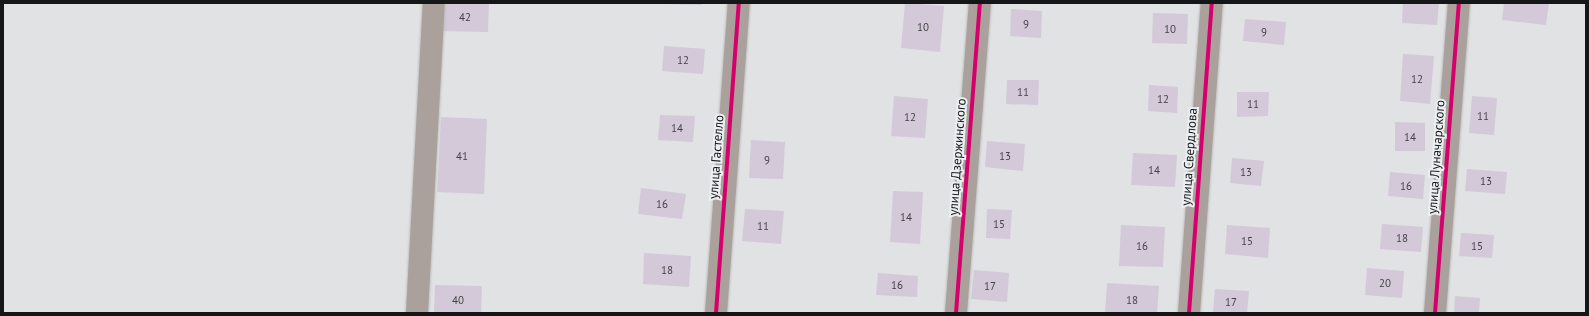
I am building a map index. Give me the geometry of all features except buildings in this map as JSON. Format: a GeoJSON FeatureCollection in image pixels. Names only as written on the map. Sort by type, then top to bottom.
{"type":"FeatureCollection","features":[{"type":"Feature","properties":{"kind":"street"},"geometry":{"type":"LineString","coordinates":[[417,313],[434,3]]}},
{"type":"Feature","properties":{"kind":"street","name":"улица Гастелло"},"geometry":{"type":"LineString","coordinates":[[716,313],[739,3]]}},
{"type":"Feature","properties":{"kind":"street","name":"улица Дзержинского"},"geometry":{"type":"LineString","coordinates":[[956,313],[980,3]]}},
{"type":"Feature","properties":{"kind":"street","name":"улица Свердлова"},"geometry":{"type":"LineString","coordinates":[[1189,313],[1212,3]]}},
{"type":"Feature","properties":{"kind":"street","name":"улица Луначарского"},"geometry":{"type":"LineString","coordinates":[[1435,313],[1459,3]]}},
{"type":"Feature","properties":{"kind":"cycle path"},"geometry":{"type":"LineString","coordinates":[[716,313],[739,3]]}},
{"type":"Feature","properties":{"kind":"cycle path"},"geometry":{"type":"LineString","coordinates":[[956,313],[980,3]]}},
{"type":"Feature","properties":{"kind":"cycle path"},"geometry":{"type":"LineString","coordinates":[[1189,313],[1212,3]]}},
{"type":"Feature","properties":{"kind":"cycle path"},"geometry":{"type":"LineString","coordinates":[[1435,313],[1459,3]]}}]}
